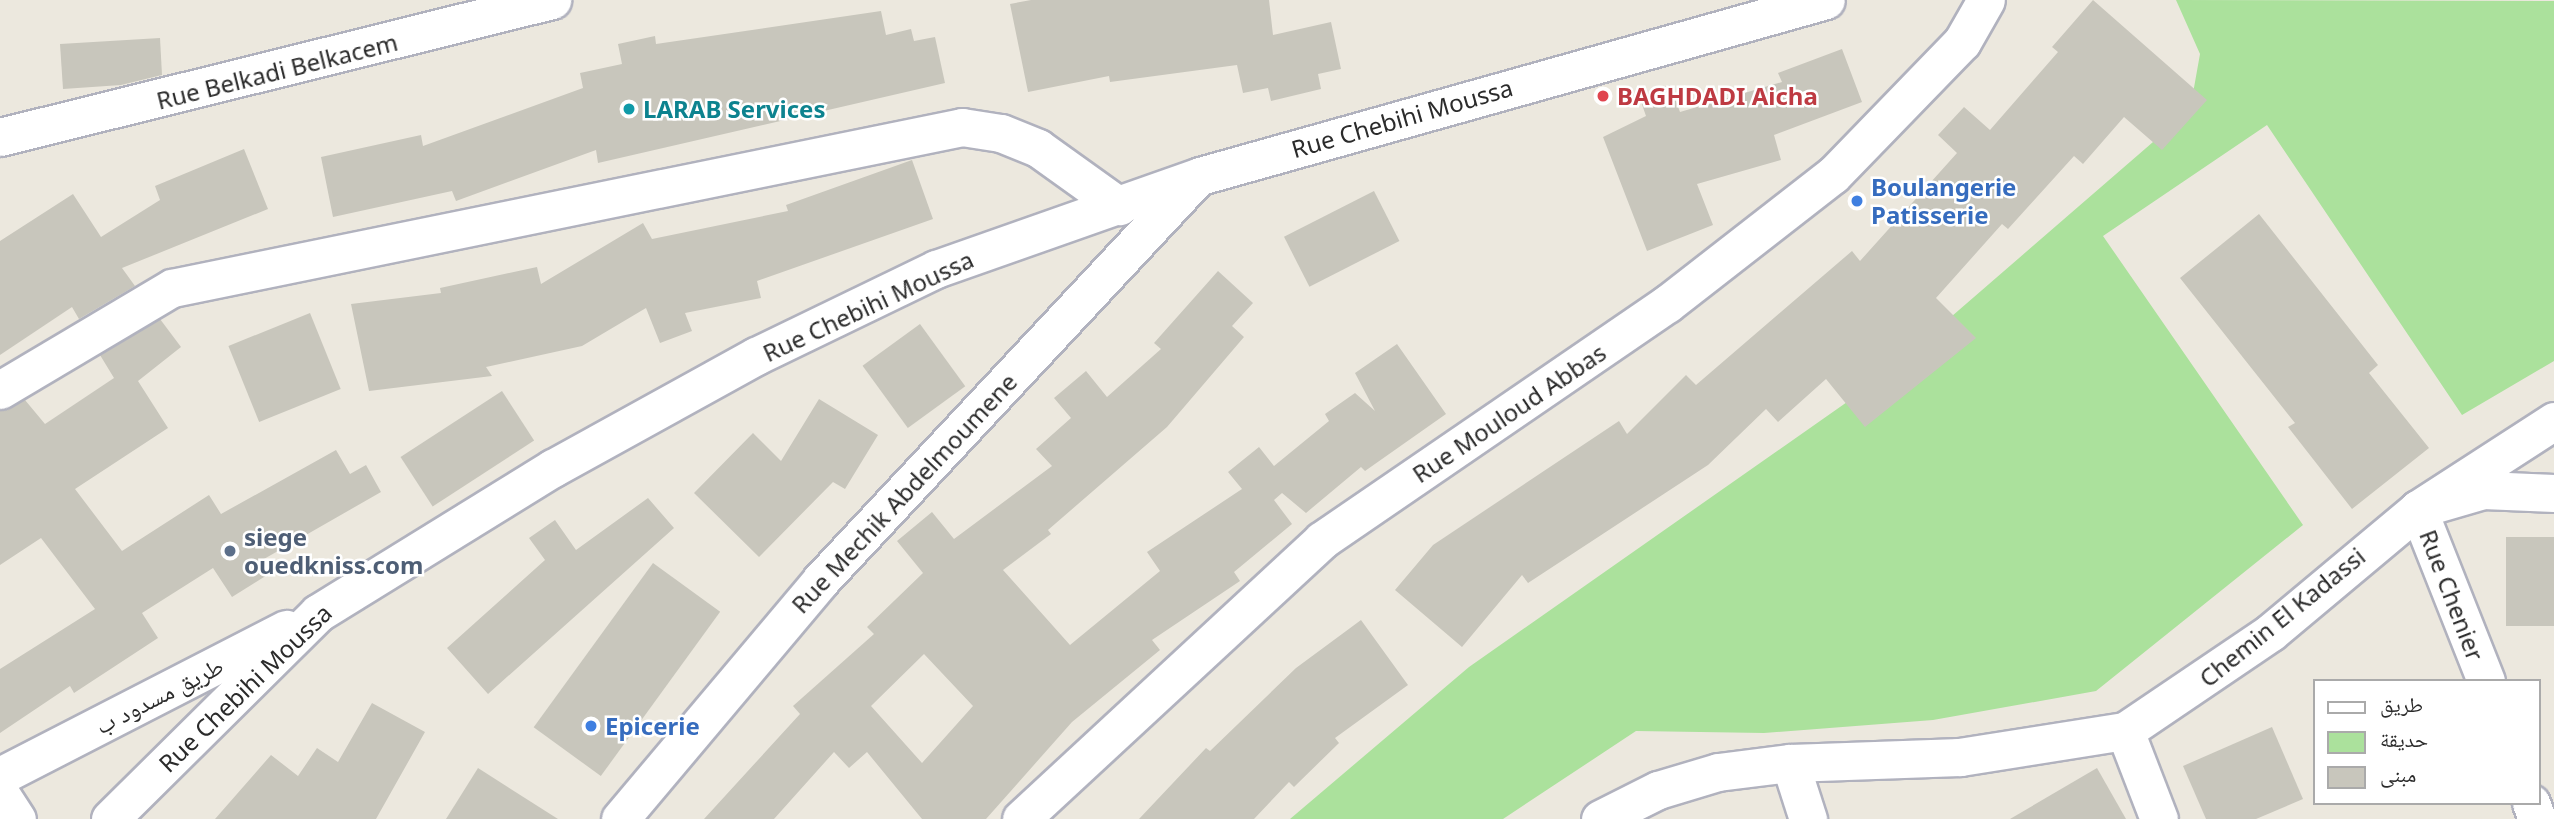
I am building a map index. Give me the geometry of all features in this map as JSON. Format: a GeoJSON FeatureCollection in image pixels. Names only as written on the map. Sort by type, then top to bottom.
{"type":"FeatureCollection","features":[{"type":"Feature","properties":{"kind":"street","name":"Rue Belkadi Belkacem"},"geometry":{"type":"LineString","coordinates":[[0,137],[552,0]]}},
{"type":"Feature","properties":{"kind":"street","name":"Rue Chebihi Moussa"},"geometry":{"type":"LineString","coordinates":[[110,819],[318,612],[553,468],[757,356],[936,269],[1200,176],[1826,0]]}},
{"type":"Feature","properties":{"kind":"street","name":"Rue Mouloud Abbas"},"geometry":{"type":"LineString","coordinates":[[1021,819],[1322,540],[1667,304],[1833,175],[1962,42],[1986,0]]}},
{"type":"Feature","properties":{"kind":"street"},"geometry":{"type":"LineString","coordinates":[[0,390],[172,288],[962,127],[1001,133],[1038,148],[1119,206]]}},
{"type":"Feature","properties":{"kind":"street","name":"Rue Mechik Abdelmoumene"},"geometry":{"type":"LineString","coordinates":[[620,819],[821,580],[1200,176]]}},
{"type":"Feature","properties":{"kind":"street"},"geometry":{"type":"LineString","coordinates":[[2418,509],[2554,421]]}},
{"type":"Feature","properties":{"kind":"street","name":"Chemin El Kadassi"},"geometry":{"type":"LineString","coordinates":[[1600,819],[1658,790],[1718,772],[1790,762],[1960,757],[2125,731],[2271,632],[2418,509],[2483,490],[2554,493]]}},
{"type":"Feature","properties":{"kind":"street","name":"Rue Chenier"},"geometry":{"type":"LineString","coordinates":[[2418,509],[2485,679]]}},
{"type":"Feature","properties":{"kind":"street","name":"طريق مسدود ب"},"geometry":{"type":"LineString","coordinates":[[0,776],[318,612]]}},
{"type":"Feature","properties":{"kind":"street"},"geometry":{"type":"LineString","coordinates":[[2125,731],[2159,819]]}},
{"type":"Feature","properties":{"kind":"street"},"geometry":{"type":"LineString","coordinates":[[1790,762],[1808,819]]}},
{"type":"Feature","properties":{"kind":"street"},"geometry":{"type":"LineString","coordinates":[[0,793],[17,819]]}},
{"type":"Feature","properties":{"kind":"green space"},"geometry":{"type":"Polygon","coordinates":[[[2176,0],[2554,1],[2554,361],[2462,415],[2267,125],[2103,236],[2303,525],[2096,691],[1933,720],[1764,733],[1636,731],[1503,819],[1290,819],[1469,667],[1877,381],[2190,110],[2200,54],[2176,0]]]}},
{"type":"Feature","properties":{"kind":"building"},"geometry":{"type":"Polygon","coordinates":[[[1031,0],[1269,0],[1273,35],[1331,22],[1341,69],[1318,74],[1321,89],[1271,101],[1268,88],[1243,93],[1237,65],[1110,82],[1109,76],[1028,92],[1010,4],[1031,0]]]}},
{"type":"Feature","properties":{"kind":"building"},"geometry":{"type":"Polygon","coordinates":[[[2093,0],[2207,100],[2162,150],[2124,117],[2083,164],[2074,156],[2008,229],[2002,224],[1936,298],[1976,338],[1865,427],[1826,379],[1778,422],[1766,409],[1708,465],[1528,583],[1522,575],[1462,647],[1395,590],[1433,545],[1619,421],[1627,434],[1686,375],[1696,385],[1852,251],[1860,261],[1957,153],[1938,135],[1964,107],[1990,130],[2058,52],[2052,47],[2093,0]]]}},
{"type":"Feature","properties":{"kind":"building"},"geometry":{"type":"Polygon","coordinates":[[[881,11],[886,35],[911,29],[914,41],[935,37],[945,83],[598,163],[596,150],[456,201],[452,191],[333,217],[321,157],[421,135],[423,146],[583,88],[580,73],[622,64],[618,44],[655,36],[656,44],[881,11]]]}},
{"type":"Feature","properties":{"kind":"building"},"geometry":{"type":"Polygon","coordinates":[[[160,38],[162,75],[121,85],[63,89],[60,44],[160,38]]]}},
{"type":"Feature","properties":{"kind":"building"},"geometry":{"type":"Polygon","coordinates":[[[1842,49],[1862,102],[1774,135],[1781,160],[1697,184],[1713,225],[1647,251],[1603,137],[1646,116],[1639,96],[1670,85],[1680,112],[1782,82],[1778,73],[1842,49]]]}},
{"type":"Feature","properties":{"kind":"building"},"geometry":{"type":"Polygon","coordinates":[[[244,149],[268,209],[122,268],[135,286],[79,319],[72,307],[0,355],[0,241],[73,194],[101,237],[160,200],[155,186],[244,149]]]}},
{"type":"Feature","properties":{"kind":"building"},"geometry":{"type":"Polygon","coordinates":[[[912,160],[933,219],[757,281],[761,298],[685,313],[692,331],[660,343],[646,308],[582,346],[486,367],[492,376],[369,391],[351,304],[441,293],[440,288],[537,267],[541,284],[643,223],[652,239],[788,211],[786,205],[912,160]]]}},
{"type":"Feature","properties":{"kind":"building"},"geometry":{"type":"Polygon","coordinates":[[[1374,191],[1399,241],[1309,287],[1284,237],[1374,191]]]}},
{"type":"Feature","properties":{"kind":"building"},"geometry":{"type":"Polygon","coordinates":[[[2259,214],[2378,365],[2369,373],[2429,448],[2352,509],[2288,427],[2295,423],[2180,278],[2259,214]]]}},
{"type":"Feature","properties":{"kind":"building"},"geometry":{"type":"Polygon","coordinates":[[[1218,271],[1253,303],[1232,326],[1244,337],[1167,427],[1048,530],[1051,534],[1003,570],[1070,645],[1160,571],[1147,552],[1242,489],[1228,472],[1259,447],[1274,466],[1329,421],[1325,414],[1355,393],[1375,411],[1355,373],[1397,344],[1446,414],[1365,471],[1361,467],[1306,513],[1282,493],[1274,500],[1292,524],[1234,572],[1240,581],[1152,640],[1160,650],[1072,722],[986,819],[922,819],[867,752],[849,768],[834,752],[774,819],[704,819],[800,714],[793,706],[874,634],[867,627],[923,573],[897,541],[932,512],[954,539],[1052,466],[1036,449],[1071,418],[1054,398],[1086,371],[1107,397],[1161,349],[1154,343],[1218,271]],[[924,654],[871,706],[922,763],[973,706],[924,654]]]}},
{"type":"Feature","properties":{"kind":"building"},"geometry":{"type":"Polygon","coordinates":[[[310,313],[341,389],[259,422],[228,346],[310,313]]]}},
{"type":"Feature","properties":{"kind":"building"},"geometry":{"type":"Polygon","coordinates":[[[160,319],[181,347],[138,381],[168,428],[75,489],[122,551],[209,495],[221,514],[336,450],[350,474],[366,465],[381,492],[264,559],[272,572],[232,597],[213,568],[142,613],[158,638],[74,693],[70,686],[0,733],[0,669],[95,609],[41,538],[0,565],[0,411],[25,400],[45,424],[114,378],[100,355],[160,319]]]}},
{"type":"Feature","properties":{"kind":"building"},"geometry":{"type":"Polygon","coordinates":[[[920,324],[965,386],[908,428],[863,366],[920,324]]]}},
{"type":"Feature","properties":{"kind":"building"},"geometry":{"type":"Polygon","coordinates":[[[502,391],[534,440],[433,506],[401,457],[502,391]]]}},
{"type":"Feature","properties":{"kind":"building"},"geometry":{"type":"Polygon","coordinates":[[[819,399],[878,435],[845,489],[833,482],[759,557],[694,493],[753,433],[781,461],[819,399]]]}},
{"type":"Feature","properties":{"kind":"building"},"geometry":{"type":"Polygon","coordinates":[[[648,498],[674,528],[488,694],[447,648],[545,560],[529,538],[555,520],[576,550],[648,498]]]}},
{"type":"Feature","properties":{"kind":"building"},"geometry":{"type":"Polygon","coordinates":[[[2506,537],[2554,537],[2554,626],[2506,626],[2506,537]]]}},
{"type":"Feature","properties":{"kind":"building"},"geometry":{"type":"Polygon","coordinates":[[[653,563],[720,612],[601,776],[534,727],[653,563]]]}},
{"type":"Feature","properties":{"kind":"building"},"geometry":{"type":"Polygon","coordinates":[[[1361,620],[1408,685],[1335,738],[1339,743],[1294,787],[1289,782],[1254,819],[1139,819],[1206,748],[1210,751],[1296,668],[1361,620]]]}},
{"type":"Feature","properties":{"kind":"building"},"geometry":{"type":"Polygon","coordinates":[[[372,703],[425,732],[376,819],[215,819],[271,755],[298,776],[317,748],[338,762],[372,703]]]}},
{"type":"Feature","properties":{"kind":"building"},"geometry":{"type":"Polygon","coordinates":[[[2272,727],[2303,799],[2256,819],[2206,819],[2183,766],[2272,727]]]}},
{"type":"Feature","properties":{"kind":"building"},"geometry":{"type":"Polygon","coordinates":[[[478,768],[558,819],[446,819],[478,768]]]}},
{"type":"Feature","properties":{"kind":"building"},"geometry":{"type":"Polygon","coordinates":[[[2097,768],[2126,819],[2010,819],[2097,768]]]}},
{"type":"Feature","properties":{"kind":"place","name":"BAGHDADI Aicha"},"geometry":{"type":"Point","coordinates":[1603,96]}},
{"type":"Feature","properties":{"kind":"place","name":"LARAB Services"},"geometry":{"type":"Point","coordinates":[629,109]}},
{"type":"Feature","properties":{"kind":"place","name":"Boulangerie Patisserie"},"geometry":{"type":"Point","coordinates":[1857,201]}},
{"type":"Feature","properties":{"kind":"place","name":"siege ouedkniss.com"},"geometry":{"type":"Point","coordinates":[230,551]}},
{"type":"Feature","properties":{"kind":"place","name":"Epicerie"},"geometry":{"type":"Point","coordinates":[591,726]}}]}
